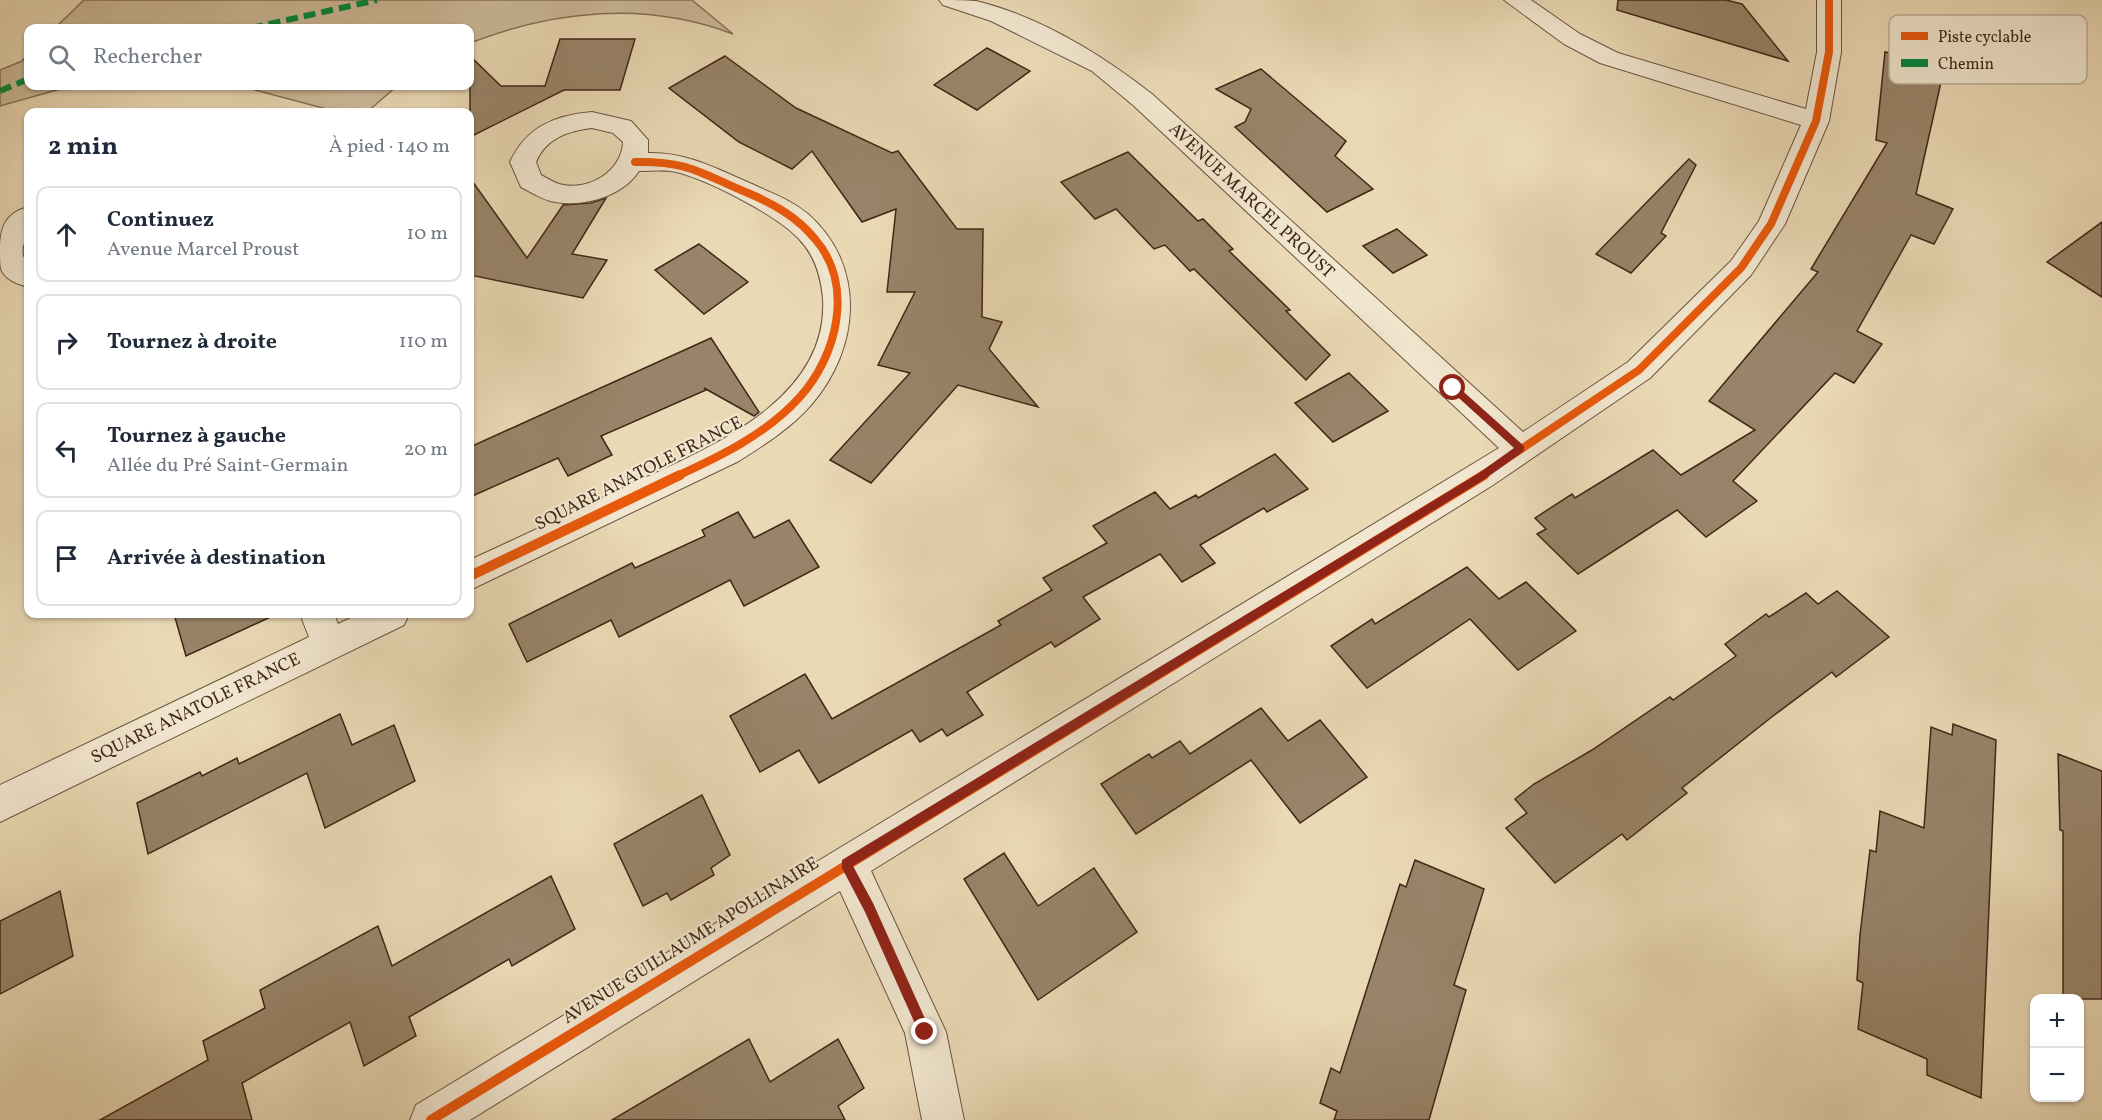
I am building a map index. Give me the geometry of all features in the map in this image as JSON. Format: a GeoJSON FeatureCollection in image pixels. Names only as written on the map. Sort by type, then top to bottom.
{"type":"FeatureCollection","features":[{"type":"Feature","properties":{"kind":"street","name":"AVENUE MARCEL PROUST"},"geometry":{"type":"LineString","coordinates":[[951,0],[999,16],[1101,66],[1151,108],[1521,449]]}},
{"type":"Feature","properties":{"kind":"street"},"geometry":{"type":"LineString","coordinates":[[1516,0],[1572,39],[1609,58],[1816,121]]}},
{"type":"Feature","properties":{"kind":"street","name":"AVENUE GUILLAUME APOLLINAIRE"},"geometry":{"type":"LineString","coordinates":[[431,1120],[1482,476],[1638,370],[1679,332],[1741,268],[1771,224],[1816,121],[1829,51],[1829,0]]}},
{"type":"Feature","properties":{"kind":"street","name":"SQUARE ANATOLE FRANCE"},"geometry":{"type":"LineString","coordinates":[[474,574],[728,452],[768,427],[802,395],[824,364],[838,322],[837,284],[823,249],[800,222],[766,201],[683,164],[634,162]]}},
{"type":"Feature","properties":{"kind":"street"},"geometry":{"type":"LineString","coordinates":[[24,220],[6,238],[2,252],[6,265],[17,274],[24,276]]}},
{"type":"Feature","properties":{"kind":"street","name":"SQUARE ANATOLE FRANCE"},"geometry":{"type":"LineString","coordinates":[[0,804],[323,629],[374,618]]}},
{"type":"Feature","properties":{"kind":"street"},"geometry":{"type":"LineString","coordinates":[[846,864],[869,908],[925,1032],[943,1120]]}},
{"type":"Feature","properties":{"kind":"shaded area"},"geometry":{"type":"Polygon","coordinates":[[[84,0],[692,0],[733,34],[667,17],[634,14],[568,17],[535,23],[474,42],[474,24],[59,24],[84,0]]]}},
{"type":"Feature","properties":{"kind":"shaded area"},"geometry":{"type":"Polygon","coordinates":[[[24,59],[24,90],[57,90],[0,106],[0,70],[24,59]]]}},
{"type":"Feature","properties":{"kind":"shaded area"},"geometry":{"type":"Polygon","coordinates":[[[255,90],[392,90],[372,108],[323,108],[255,90]]]}},
{"type":"Feature","properties":{"kind":"building"},"geometry":{"type":"Polygon","coordinates":[[[1618,0],[1726,0],[1742,4],[1788,61],[1617,10],[1618,0]]]}},
{"type":"Feature","properties":{"kind":"building"},"geometry":{"type":"Polygon","coordinates":[[[560,39],[635,39],[620,90],[564,90],[474,135],[474,108],[470,108],[470,90],[474,90],[474,60],[501,86],[545,86],[560,39]]]}},
{"type":"Feature","properties":{"kind":"building"},"geometry":{"type":"Polygon","coordinates":[[[987,48],[1030,71],[977,110],[934,85],[987,48]]]}},
{"type":"Feature","properties":{"kind":"building"},"geometry":{"type":"Polygon","coordinates":[[[1885,52],[1889,53],[1889,84],[1941,84],[1916,194],[1953,209],[1934,244],[1911,235],[1857,331],[1882,344],[1854,383],[1835,373],[1733,481],[1757,501],[1706,537],[1677,510],[1578,574],[1537,534],[1546,529],[1535,518],[1572,494],[1575,498],[1653,450],[1681,475],[1755,430],[1709,401],[1818,272],[1811,269],[1887,143],[1876,140],[1885,52]]]}},
{"type":"Feature","properties":{"kind":"building"},"geometry":{"type":"Polygon","coordinates":[[[725,56],[796,108],[892,153],[898,151],[957,229],[983,229],[982,317],[1002,322],[989,349],[1038,407],[958,385],[871,483],[830,460],[910,373],[878,365],[915,292],[887,292],[896,209],[862,222],[812,151],[792,169],[739,142],[669,88],[725,56]]]}},
{"type":"Feature","properties":{"kind":"building"},"geometry":{"type":"Polygon","coordinates":[[[1261,69],[1346,141],[1335,156],[1373,189],[1327,212],[1235,127],[1245,122],[1251,109],[1216,89],[1261,69]]]}},
{"type":"Feature","properties":{"kind":"building"},"geometry":{"type":"Polygon","coordinates":[[[1128,152],[1198,221],[1203,219],[1233,249],[1229,251],[1290,310],[1286,311],[1330,355],[1306,380],[1194,269],[1190,271],[1165,245],[1154,249],[1116,209],[1095,219],[1061,182],[1128,152]]]}},
{"type":"Feature","properties":{"kind":"building"},"geometry":{"type":"Polygon","coordinates":[[[1689,159],[1696,165],[1661,233],[1666,236],[1631,273],[1596,254],[1689,159]]]}},
{"type":"Feature","properties":{"kind":"building"},"geometry":{"type":"Polygon","coordinates":[[[474,184],[527,258],[563,205],[591,203],[606,198],[572,254],[607,260],[583,298],[474,276],[474,184]]]}},
{"type":"Feature","properties":{"kind":"building"},"geometry":{"type":"Polygon","coordinates":[[[2102,222],[2102,297],[2047,262],[2102,222]]]}},
{"type":"Feature","properties":{"kind":"building"},"geometry":{"type":"Polygon","coordinates":[[[1397,229],[1427,255],[1393,273],[1363,246],[1397,229]]]}},
{"type":"Feature","properties":{"kind":"building"},"geometry":{"type":"Polygon","coordinates":[[[699,244],[748,282],[704,314],[655,270],[699,244]]]}},
{"type":"Feature","properties":{"kind":"building"},"geometry":{"type":"Polygon","coordinates":[[[711,338],[759,412],[754,416],[704,388],[706,390],[601,436],[612,455],[568,476],[558,458],[474,495],[474,445],[711,338]]]}},
{"type":"Feature","properties":{"kind":"building"},"geometry":{"type":"Polygon","coordinates":[[[1349,373],[1388,411],[1333,442],[1295,403],[1349,373]]]}},
{"type":"Feature","properties":{"kind":"building"},"geometry":{"type":"Polygon","coordinates":[[[1275,454],[1308,489],[1267,512],[1264,508],[1200,545],[1215,563],[1182,582],[1160,554],[1083,597],[1100,619],[1055,647],[1051,642],[967,692],[983,715],[947,736],[942,729],[920,742],[912,730],[819,783],[799,750],[760,772],[730,716],[805,674],[832,719],[1001,625],[998,621],[1052,590],[1043,578],[1107,543],[1093,526],[1155,492],[1170,509],[1196,495],[1198,498],[1275,454]]]}},
{"type":"Feature","properties":{"kind":"building"},"geometry":{"type":"Polygon","coordinates":[[[738,512],[754,538],[789,520],[819,567],[744,606],[730,580],[619,637],[611,620],[527,662],[509,624],[632,563],[635,568],[705,536],[702,530],[738,512]]]}},
{"type":"Feature","properties":{"kind":"building"},"geometry":{"type":"Polygon","coordinates":[[[1467,567],[1499,599],[1526,582],[1576,631],[1518,670],[1470,619],[1367,688],[1331,646],[1372,619],[1375,624],[1467,567]]]}},
{"type":"Feature","properties":{"kind":"building"},"geometry":{"type":"Polygon","coordinates":[[[1837,591],[1889,637],[1836,677],[1832,672],[1773,716],[1682,788],[1687,793],[1627,840],[1622,834],[1555,883],[1506,828],[1527,813],[1515,799],[1534,784],[1592,750],[1670,697],[1673,700],[1736,656],[1725,644],[1766,614],[1769,617],[1806,593],[1818,604],[1837,591]]]}},
{"type":"Feature","properties":{"kind":"building"},"geometry":{"type":"Polygon","coordinates":[[[175,618],[268,618],[186,656],[175,618]]]}},
{"type":"Feature","properties":{"kind":"building"},"geometry":{"type":"Polygon","coordinates":[[[1261,708],[1288,741],[1320,720],[1367,777],[1300,823],[1251,760],[1136,834],[1101,784],[1149,754],[1152,758],[1180,741],[1190,754],[1261,708]]]}},
{"type":"Feature","properties":{"kind":"building"},"geometry":{"type":"Polygon","coordinates":[[[340,714],[352,745],[394,725],[415,781],[325,828],[307,773],[148,854],[137,803],[200,772],[202,776],[237,758],[239,764],[340,714]]]}},
{"type":"Feature","properties":{"kind":"building"},"geometry":{"type":"Polygon","coordinates":[[[1953,724],[1996,740],[1981,1098],[1927,1075],[1927,1059],[1858,1029],[1863,983],[1857,980],[1860,935],[1870,850],[1876,852],[1880,811],[1924,828],[1931,727],[1952,735],[1953,724]]]}},
{"type":"Feature","properties":{"kind":"building"},"geometry":{"type":"Polygon","coordinates":[[[2058,754],[2102,771],[2102,999],[2084,999],[2084,994],[2063,994],[2063,831],[2060,830],[2058,754]]]}},
{"type":"Feature","properties":{"kind":"building"},"geometry":{"type":"Polygon","coordinates":[[[702,795],[730,855],[711,868],[714,875],[671,900],[667,893],[643,906],[614,844],[702,795]]]}},
{"type":"Feature","properties":{"kind":"building"},"geometry":{"type":"Polygon","coordinates":[[[1004,853],[1038,906],[1094,868],[1137,932],[1038,1000],[964,879],[1004,853]]]}},
{"type":"Feature","properties":{"kind":"building"},"geometry":{"type":"Polygon","coordinates":[[[1415,860],[1484,889],[1454,985],[1466,990],[1429,1120],[1334,1120],[1337,1111],[1320,1103],[1331,1068],[1340,1073],[1400,884],[1406,887],[1415,860]]]}},
{"type":"Feature","properties":{"kind":"building"},"geometry":{"type":"Polygon","coordinates":[[[551,876],[575,929],[512,966],[509,959],[409,1017],[416,1036],[364,1066],[350,1022],[242,1083],[252,1120],[100,1120],[208,1060],[203,1041],[265,1008],[260,990],[378,926],[392,966],[551,876]]]}},
{"type":"Feature","properties":{"kind":"building"},"geometry":{"type":"Polygon","coordinates":[[[60,891],[73,956],[0,994],[0,921],[60,891]]]}},
{"type":"Feature","properties":{"kind":"building"},"geometry":{"type":"Polygon","coordinates":[[[749,1039],[770,1082],[838,1039],[864,1088],[838,1106],[845,1120],[612,1120],[749,1039]]]}},
{"type":"Feature","properties":{"kind":"marked path"},"geometry":{"type":"LineString","coordinates":[[269,24],[377,0]]}},
{"type":"Feature","properties":{"kind":"marked path"},"geometry":{"type":"LineString","coordinates":[[0,91],[24,81]]}},
{"type":"Feature","properties":{"kind":"cycle path"},"geometry":{"type":"LineString","coordinates":[[431,1120],[1482,476],[1639,370],[1741,268],[1771,224],[1816,121],[1829,52],[1829,0]]}},
{"type":"Feature","properties":{"kind":"cycle path"},"geometry":{"type":"LineString","coordinates":[[474,574],[728,452],[792,405],[815,378],[827,356],[834,332],[837,308],[836,284],[829,261],[817,240],[786,212],[707,173],[673,162],[635,162]]}},
{"type":"Feature","properties":{"kind":"route"},"geometry":{"type":"LineString","coordinates":[[925,1032],[869,908],[846,864],[1482,476],[1521,449],[1453,388]]}}]}
